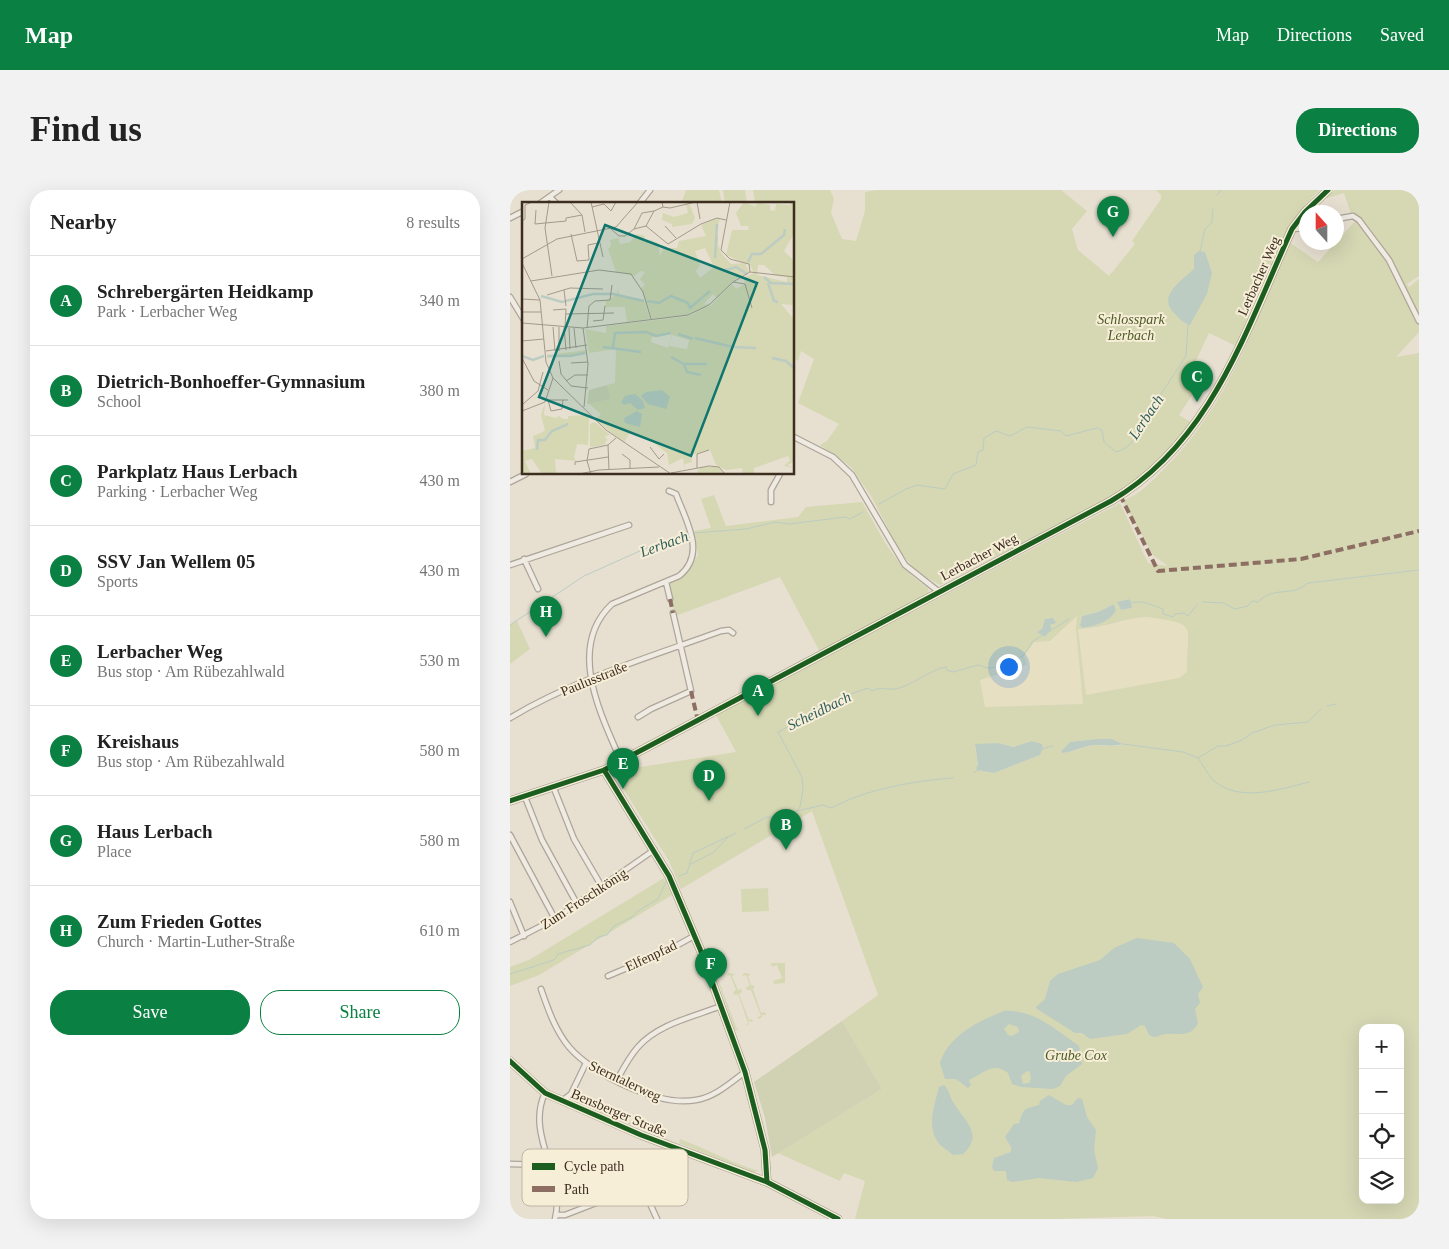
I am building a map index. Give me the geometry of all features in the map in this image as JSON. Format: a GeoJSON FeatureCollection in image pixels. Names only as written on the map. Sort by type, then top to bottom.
{"type":"FeatureCollection","features":[{"type":"Feature","properties":{"kind":"street"},"geometry":{"type":"LineString","coordinates":[[541,202],[559,190]]}},
{"type":"Feature","properties":{"kind":"street"},"geometry":{"type":"LineString","coordinates":[[641,202],[650,190]]}},
{"type":"Feature","properties":{"kind":"street","name":"Lerbacher Weg"},"geometry":{"type":"LineString","coordinates":[[510,801],[604,770],[761,688],[938,590],[1120,495],[1145,477],[1180,443],[1212,401],[1236,356],[1292,229],[1305,212],[1328,190]]}},
{"type":"Feature","properties":{"kind":"street"},"geometry":{"type":"LineString","coordinates":[[550,197],[555,202]]}},
{"type":"Feature","properties":{"kind":"street"},"geometry":{"type":"LineString","coordinates":[[510,218],[522,212]]}},
{"type":"Feature","properties":{"kind":"street"},"geometry":{"type":"LineString","coordinates":[[1344,218],[1353,216],[1360,220],[1389,260],[1419,321]]}},
{"type":"Feature","properties":{"kind":"street"},"geometry":{"type":"LineString","coordinates":[[1292,229],[1299,228]]}},
{"type":"Feature","properties":{"kind":"street"},"geometry":{"type":"LineString","coordinates":[[511,299],[522,317]]}},
{"type":"Feature","properties":{"kind":"street"},"geometry":{"type":"LineString","coordinates":[[795,438],[833,457],[852,476],[905,565],[938,590]]}},
{"type":"Feature","properties":{"kind":"street"},"geometry":{"type":"LineString","coordinates":[[510,482],[524,475]]}},
{"type":"Feature","properties":{"kind":"street"},"geometry":{"type":"LineString","coordinates":[[770,502],[772,490],[780,475]]}},
{"type":"Feature","properties":{"kind":"street"},"geometry":{"type":"LineString","coordinates":[[621,761],[601,714],[591,680],[591,645],[595,629],[604,612],[623,598],[679,576],[688,568],[694,555],[693,539],[676,494],[669,491]]}},
{"type":"Feature","properties":{"kind":"street"},"geometry":{"type":"LineString","coordinates":[[510,565],[524,559],[537,558],[629,525]]}},
{"type":"Feature","properties":{"kind":"street"},"geometry":{"type":"LineString","coordinates":[[524,559],[538,589]]}},
{"type":"Feature","properties":{"kind":"street"},"geometry":{"type":"LineString","coordinates":[[666,582],[670,599]]}},
{"type":"Feature","properties":{"kind":"street"},"geometry":{"type":"LineString","coordinates":[[638,717],[651,708],[691,691],[673,613]]}},
{"type":"Feature","properties":{"kind":"street","name":"Paulusstraße"},"geometry":{"type":"LineString","coordinates":[[510,718],[552,696],[591,680],[721,632],[729,630],[733,633]]}},
{"type":"Feature","properties":{"kind":"street"},"geometry":{"type":"LineString","coordinates":[[604,770],[671,881],[694,936],[745,1072],[765,1150],[767,1182]]}},
{"type":"Feature","properties":{"kind":"street"},"geometry":{"type":"LineString","coordinates":[[553,786],[574,839],[602,887]]}},
{"type":"Feature","properties":{"kind":"street"},"geometry":{"type":"LineString","coordinates":[[525,796],[542,840],[577,904]]}},
{"type":"Feature","properties":{"kind":"street"},"geometry":{"type":"LineString","coordinates":[[510,835],[554,919]]}},
{"type":"Feature","properties":{"kind":"street","name":"Zum Froschkönig"},"geometry":{"type":"LineString","coordinates":[[510,942],[554,919],[652,852]]}},
{"type":"Feature","properties":{"kind":"street"},"geometry":{"type":"LineString","coordinates":[[510,902],[524,936]]}},
{"type":"Feature","properties":{"kind":"street","name":"Elfenpfad"},"geometry":{"type":"LineString","coordinates":[[608,976],[665,952],[694,936]]}},
{"type":"Feature","properties":{"kind":"street","name":"Sterntalerweg"},"geometry":{"type":"LineString","coordinates":[[541,989],[560,1034],[586,1063],[617,1080],[657,1098],[684,1102],[698,1100],[714,1094],[745,1072]]}},
{"type":"Feature","properties":{"kind":"street"},"geometry":{"type":"LineString","coordinates":[[617,1080],[632,1055],[655,1034],[668,1026],[721,1006]]}},
{"type":"Feature","properties":{"kind":"street","name":"Bensberger Straße"},"geometry":{"type":"LineString","coordinates":[[510,1061],[545,1093],[676,1149]]}},
{"type":"Feature","properties":{"kind":"street"},"geometry":{"type":"LineString","coordinates":[[562,1101],[571,1094],[586,1063]]}},
{"type":"Feature","properties":{"kind":"street"},"geometry":{"type":"LineString","coordinates":[[545,1093],[539,1106],[539,1125],[545,1149]]}},
{"type":"Feature","properties":{"kind":"street"},"geometry":{"type":"LineString","coordinates":[[571,1094],[572,1106]]}},
{"type":"Feature","properties":{"kind":"street","name":"Bensberger Straße"},"geometry":{"type":"LineString","coordinates":[[688,1153],[767,1182],[838,1219]]}},
{"type":"Feature","properties":{"kind":"street"},"geometry":{"type":"LineString","coordinates":[[555,1217],[566,1217],[593,1206]]}},
{"type":"Feature","properties":{"kind":"street"},"geometry":{"type":"LineString","coordinates":[[651,1206],[657,1219]]}},
{"type":"Feature","properties":{"kind":"shaded area"},"geometry":{"type":"Polygon","coordinates":[[[1199,251],[1205,252],[1212,273],[1207,294],[1190,325],[1183,322],[1174,313],[1169,307],[1168,300],[1178,283],[1194,269],[1194,255],[1199,251]]]}},
{"type":"Feature","properties":{"kind":"shaded area"},"geometry":{"type":"Polygon","coordinates":[[[1129,599],[1132,608],[1121,610],[1117,602],[1129,599]]]}},
{"type":"Feature","properties":{"kind":"shaded area"},"geometry":{"type":"Polygon","coordinates":[[[1114,604],[1116,610],[1107,620],[1088,627],[1083,628],[1080,626],[1082,616],[1098,612],[1114,604]]]}},
{"type":"Feature","properties":{"kind":"shaded area"},"geometry":{"type":"Polygon","coordinates":[[[1077,615],[1076,629],[1083,704],[985,707],[980,680],[1027,665],[1024,656],[1034,642],[1077,615]]]}},
{"type":"Feature","properties":{"kind":"shaded area"},"geometry":{"type":"Polygon","coordinates":[[[1146,617],[1178,621],[1185,625],[1189,631],[1187,672],[1178,679],[1086,695],[1078,629],[1092,629],[1146,617]]]}},
{"type":"Feature","properties":{"kind":"shaded area"},"geometry":{"type":"Polygon","coordinates":[[[1053,618],[1056,623],[1050,625],[1052,628],[1045,637],[1037,632],[1042,629],[1045,619],[1053,618]]]}},
{"type":"Feature","properties":{"kind":"shaded area"},"geometry":{"type":"Polygon","coordinates":[[[1112,739],[1123,744],[1112,746],[1095,745],[1062,753],[1061,751],[1070,742],[1112,739]]]}},
{"type":"Feature","properties":{"kind":"shaded area"},"geometry":{"type":"Polygon","coordinates":[[[1032,741],[1042,744],[1043,748],[1040,755],[994,773],[977,770],[975,744],[999,743],[1013,747],[1032,741]]]}},
{"type":"Feature","properties":{"kind":"shaded area"},"geometry":{"type":"Polygon","coordinates":[[[1137,938],[1174,943],[1190,959],[1203,987],[1198,994],[1200,1003],[1195,1009],[1198,1023],[1192,1031],[1184,1034],[1164,1034],[1154,1037],[1149,1035],[1145,1026],[1141,1025],[1127,1034],[1090,1039],[1082,1033],[1075,1033],[1037,1009],[1036,1007],[1045,999],[1050,981],[1058,974],[1100,960],[1114,948],[1137,938]]]}},
{"type":"Feature","properties":{"kind":"shaded area"},"geometry":{"type":"Polygon","coordinates":[[[1004,1011],[1025,1013],[1053,1027],[1079,1046],[1082,1064],[1066,1076],[1060,1086],[1053,1089],[1021,1087],[1012,1084],[1008,1073],[998,1068],[988,1069],[969,1080],[971,1085],[968,1088],[956,1079],[945,1079],[940,1063],[950,1044],[975,1024],[1004,1011]],[[1009,1024],[1004,1029],[1008,1035],[1012,1036],[1019,1032],[1018,1027],[1009,1024]],[[1027,1071],[1021,1076],[1023,1084],[1029,1083],[1031,1079],[1030,1072],[1027,1071]]]}},
{"type":"Feature","properties":{"kind":"shaded area"},"geometry":{"type":"Polygon","coordinates":[[[944,1085],[972,1133],[969,1147],[963,1154],[953,1155],[939,1144],[934,1136],[932,1115],[939,1087],[944,1085]]]}},
{"type":"Feature","properties":{"kind":"shaded area"},"geometry":{"type":"Polygon","coordinates":[[[1049,1095],[1066,1105],[1072,1105],[1078,1098],[1082,1099],[1087,1117],[1096,1130],[1094,1150],[1098,1168],[1093,1178],[1076,1182],[1039,1178],[1012,1182],[1007,1180],[1006,1171],[994,1171],[992,1167],[994,1158],[1011,1152],[1011,1147],[1005,1137],[1014,1124],[1019,1123],[1025,1109],[1039,1105],[1040,1101],[1049,1095]]]}},
{"type":"Feature","properties":{"kind":"green space"},"geometry":{"type":"Polygon","coordinates":[[[686,190],[719,190],[722,202],[682,202],[686,190]]]}},
{"type":"Feature","properties":{"kind":"green space"},"geometry":{"type":"Polygon","coordinates":[[[723,190],[745,190],[747,202],[725,202],[723,190]]]}},
{"type":"Feature","properties":{"kind":"green space","name":"Schlosspark Lerbach"},"geometry":{"type":"Polygon","coordinates":[[[753,190],[830,190],[834,199],[831,213],[842,239],[856,241],[865,211],[865,192],[877,190],[1061,190],[1087,211],[1072,229],[1078,250],[1109,276],[1135,244],[1132,241],[1161,199],[1161,195],[1156,190],[1320,190],[1305,205],[1299,205],[1299,214],[1271,263],[1236,346],[1209,333],[1194,365],[1195,375],[1202,380],[1179,415],[1192,423],[1158,460],[1119,493],[940,585],[916,571],[901,553],[871,496],[851,467],[820,445],[827,441],[839,424],[798,403],[814,359],[801,351],[798,361],[795,360],[795,202],[751,202],[755,201],[753,190]]]}},
{"type":"Feature","properties":{"kind":"green space"},"geometry":{"type":"Polygon","coordinates":[[[1335,190],[1419,190],[1419,276],[1407,284],[1409,287],[1419,279],[1419,315],[1390,259],[1371,229],[1361,219],[1351,214],[1344,193],[1324,199],[1335,190]]]}},
{"type":"Feature","properties":{"kind":"green space","name":"Grube Cox"},"geometry":{"type":"Polygon","coordinates":[[[1356,220],[1388,261],[1419,324],[1419,332],[1396,357],[1419,353],[1419,1219],[1167,1219],[1153,1216],[1055,1219],[855,1219],[865,1181],[844,1173],[840,1181],[778,1153],[882,1089],[842,1021],[878,995],[812,811],[681,889],[669,861],[614,774],[621,770],[736,752],[716,715],[1120,503],[1148,563],[1168,566],[1153,555],[1122,500],[1138,493],[1153,480],[1185,447],[1205,420],[1237,364],[1289,242],[1318,262],[1329,250],[1344,250],[1344,233],[1356,220]],[[1129,599],[1117,602],[1121,610],[1132,608],[1129,599]],[[1114,604],[1098,612],[1082,616],[1080,626],[1083,628],[1107,620],[1116,610],[1114,604]],[[1077,616],[1050,641],[1034,642],[1024,656],[1027,665],[980,680],[985,707],[1083,704],[1076,629],[1077,616]],[[1146,617],[1087,629],[1078,629],[1086,695],[1179,678],[1187,672],[1187,629],[1175,622],[1146,617]],[[1052,618],[1046,619],[1042,629],[1037,632],[1045,637],[1052,628],[1050,625],[1055,623],[1052,618]],[[1112,739],[1070,742],[1061,751],[1062,753],[1094,745],[1112,746],[1123,744],[1112,739]],[[1032,741],[1013,747],[999,743],[975,745],[977,770],[994,773],[1040,755],[1043,748],[1042,744],[1032,741]]]}},
{"type":"Feature","properties":{"kind":"green space"},"geometry":{"type":"Polygon","coordinates":[[[714,495],[726,526],[798,517],[806,507],[862,502],[897,560],[928,588],[929,593],[820,652],[780,577],[675,616],[669,584],[686,574],[698,555],[694,531],[711,528],[701,499],[714,495]]]}},
{"type":"Feature","properties":{"kind":"green space"},"geometry":{"type":"Polygon","coordinates":[[[517,621],[530,649],[510,664],[510,625],[517,621]]]}},
{"type":"Feature","properties":{"kind":"green space"},"geometry":{"type":"Polygon","coordinates":[[[664,878],[672,895],[539,975],[510,986],[510,967],[529,960],[664,878]]]}},
{"type":"Feature","properties":{"kind":"green space"},"geometry":{"type":"Polygon","coordinates":[[[768,888],[769,911],[742,912],[741,889],[768,888]]]}},
{"type":"Feature","properties":{"kind":"green space"},"geometry":{"type":"Polygon","coordinates":[[[771,963],[785,963],[785,983],[774,984],[773,981],[782,978],[777,965],[772,967],[771,963]]]}},
{"type":"Feature","properties":{"kind":"green space"},"geometry":{"type":"Polygon","coordinates":[[[715,973],[721,974],[717,976],[737,1029],[740,1028],[735,1031],[715,973]]]}},
{"type":"Feature","properties":{"kind":"green space"},"geometry":{"type":"Polygon","coordinates":[[[728,973],[736,974],[732,976],[738,990],[741,989],[742,992],[739,994],[749,1020],[752,1019],[753,1022],[748,1021],[749,1024],[745,1026],[748,1023],[738,994],[734,995],[733,992],[736,990],[730,975],[727,976],[728,973]]]}},
{"type":"Feature","properties":{"kind":"green space"},"geometry":{"type":"Polygon","coordinates":[[[744,973],[751,974],[748,976],[751,985],[755,986],[753,989],[761,1013],[765,1012],[766,1015],[762,1015],[759,1019],[757,1017],[761,1016],[751,990],[747,990],[746,987],[750,986],[746,975],[742,976],[744,973]]]}},
{"type":"Feature","properties":{"kind":"green space"},"geometry":{"type":"Polygon","coordinates":[[[842,1021],[882,1089],[772,1157],[765,1118],[754,1082],[842,1021]]]}},
{"type":"Feature","properties":{"kind":"green space"},"geometry":{"type":"Polygon","coordinates":[[[597,1109],[679,1143],[680,1139],[759,1171],[753,1172],[596,1111],[597,1109]]]}},
{"type":"Feature","properties":{"kind":"waterway","name":"Lerbach"},"geometry":{"type":"LineString","coordinates":[[1217,195],[1221,190]]}},
{"type":"Feature","properties":{"kind":"waterway","name":"Lerbach"},"geometry":{"type":"LineString","coordinates":[[1200,252],[1205,229],[1212,222],[1213,209]]}},
{"type":"Feature","properties":{"kind":"waterway","name":"Lerbach"},"geometry":{"type":"LineString","coordinates":[[879,504],[917,485],[945,489],[953,474],[976,465],[978,452],[983,450],[984,438],[996,431],[1010,436],[1027,427],[1061,431],[1066,436],[1097,428],[1102,430],[1104,442],[1116,452],[1124,449],[1135,438],[1148,416],[1159,404],[1159,397],[1186,356],[1188,324]]}},
{"type":"Feature","properties":{"kind":"waterway","name":"Lerbach"},"geometry":{"type":"LineString","coordinates":[[693,533],[746,529],[775,522],[789,524],[845,517],[850,519],[863,512]]}},
{"type":"Feature","properties":{"kind":"waterway","name":"Lerbach"},"geometry":{"type":"LineString","coordinates":[[510,625],[584,576],[642,550],[689,533]]}},
{"type":"Feature","properties":{"kind":"waterway"},"geometry":{"type":"LineString","coordinates":[[1203,602],[1224,603],[1235,609],[1248,606],[1252,601],[1258,602],[1264,597],[1277,592],[1295,590],[1308,583],[1419,570]]}},
{"type":"Feature","properties":{"kind":"waterway"},"geometry":{"type":"LineString","coordinates":[[1132,603],[1143,602],[1152,605],[1163,609],[1163,614],[1173,617],[1175,614],[1184,613],[1188,616],[1197,605]]}},
{"type":"Feature","properties":{"kind":"waterway","name":"Scheidbach"},"geometry":{"type":"LineString","coordinates":[[1047,633],[1069,619]]}},
{"type":"Feature","properties":{"kind":"waterway","name":"Scheidbach"},"geometry":{"type":"LineString","coordinates":[[744,829],[767,817],[781,817],[797,811],[800,807],[803,790],[802,777],[778,732],[845,696],[868,688],[872,691],[901,688],[940,668],[946,667],[947,670],[953,672],[978,665],[988,668],[999,667],[1023,656],[1033,641],[1043,635]]}},
{"type":"Feature","properties":{"kind":"waterway"},"geometry":{"type":"LineString","coordinates":[[1327,706],[1336,704]]}},
{"type":"Feature","properties":{"kind":"waterway"},"geometry":{"type":"LineString","coordinates":[[1123,744],[1183,752],[1198,758],[1218,746],[1226,746],[1242,740],[1252,733],[1275,725],[1308,722],[1321,709]]}},
{"type":"Feature","properties":{"kind":"waterway"},"geometry":{"type":"LineString","coordinates":[[1042,749],[1053,746]]}},
{"type":"Feature","properties":{"kind":"waterway"},"geometry":{"type":"LineString","coordinates":[[1198,758],[1214,781],[1224,788],[1236,791],[1248,793],[1273,791],[1309,782]]}},
{"type":"Feature","properties":{"kind":"waterway"},"geometry":{"type":"LineString","coordinates":[[974,772],[979,770]]}},
{"type":"Feature","properties":{"kind":"waterway"},"geometry":{"type":"LineString","coordinates":[[797,811],[823,805],[831,808],[845,801],[891,787],[953,778]]}},
{"type":"Feature","properties":{"kind":"waterway","name":"Scheidbach"},"geometry":{"type":"LineString","coordinates":[[679,876],[687,873],[693,853],[736,833]]}},
{"type":"Feature","properties":{"kind":"waterway","name":"Scheidbach"},"geometry":{"type":"LineString","coordinates":[[691,864],[714,852],[728,837]]}},
{"type":"Feature","properties":{"kind":"waterway","name":"Scheidbach"},"geometry":{"type":"LineString","coordinates":[[510,974],[554,960],[558,954],[590,945],[598,937],[607,935],[614,926],[632,917],[638,911],[658,899],[667,880]]}},
{"type":"Feature","properties":{"kind":"marked path"},"geometry":{"type":"LineString","coordinates":[[1120,495],[1158,571],[1301,559],[1419,531]]}},
{"type":"Feature","properties":{"kind":"marked path"},"geometry":{"type":"LineString","coordinates":[[670,599],[673,613]]}},
{"type":"Feature","properties":{"kind":"marked path"},"geometry":{"type":"LineString","coordinates":[[691,691],[698,721]]}},
{"type":"Feature","properties":{"kind":"cycle path"},"geometry":{"type":"LineString","coordinates":[[510,801],[604,770],[1111,501],[1146,476],[1175,448],[1201,415],[1241,343],[1292,229],[1305,212],[1328,190]]}},
{"type":"Feature","properties":{"kind":"cycle path"},"geometry":{"type":"LineString","coordinates":[[604,770],[669,876],[700,949],[745,1072],[765,1150],[767,1182]]}},
{"type":"Feature","properties":{"kind":"cycle path"},"geometry":{"type":"LineString","coordinates":[[510,1061],[545,1093],[641,1135],[679,1149]]}},
{"type":"Feature","properties":{"kind":"cycle path"},"geometry":{"type":"LineString","coordinates":[[688,1153],[767,1182],[838,1219]]}},
{"type":"Feature","properties":{"kind":"place","name":"Haus Lerbach"},"geometry":{"type":"Point","coordinates":[1113,237]}},
{"type":"Feature","properties":{"kind":"place","name":"Parkplatz Haus Lerbach"},"geometry":{"type":"Point","coordinates":[1197,402]}},
{"type":"Feature","properties":{"kind":"place","name":"Zum Frieden Gottes"},"geometry":{"type":"Point","coordinates":[546,637]}},
{"type":"Feature","properties":{"kind":"place","name":"Schrebergärten Heidkamp"},"geometry":{"type":"Point","coordinates":[758,716]}},
{"type":"Feature","properties":{"kind":"place","name":"Lerbacher Weg"},"geometry":{"type":"Point","coordinates":[623,789]}},
{"type":"Feature","properties":{"kind":"place","name":"SSV Jan Wellem 05"},"geometry":{"type":"Point","coordinates":[709,801]}},
{"type":"Feature","properties":{"kind":"place","name":"Dietrich-Bonhoeffer-Gymnasium"},"geometry":{"type":"Point","coordinates":[786,850]}},
{"type":"Feature","properties":{"kind":"place","name":"Kreishaus"},"geometry":{"type":"Point","coordinates":[711,989]}}]}
